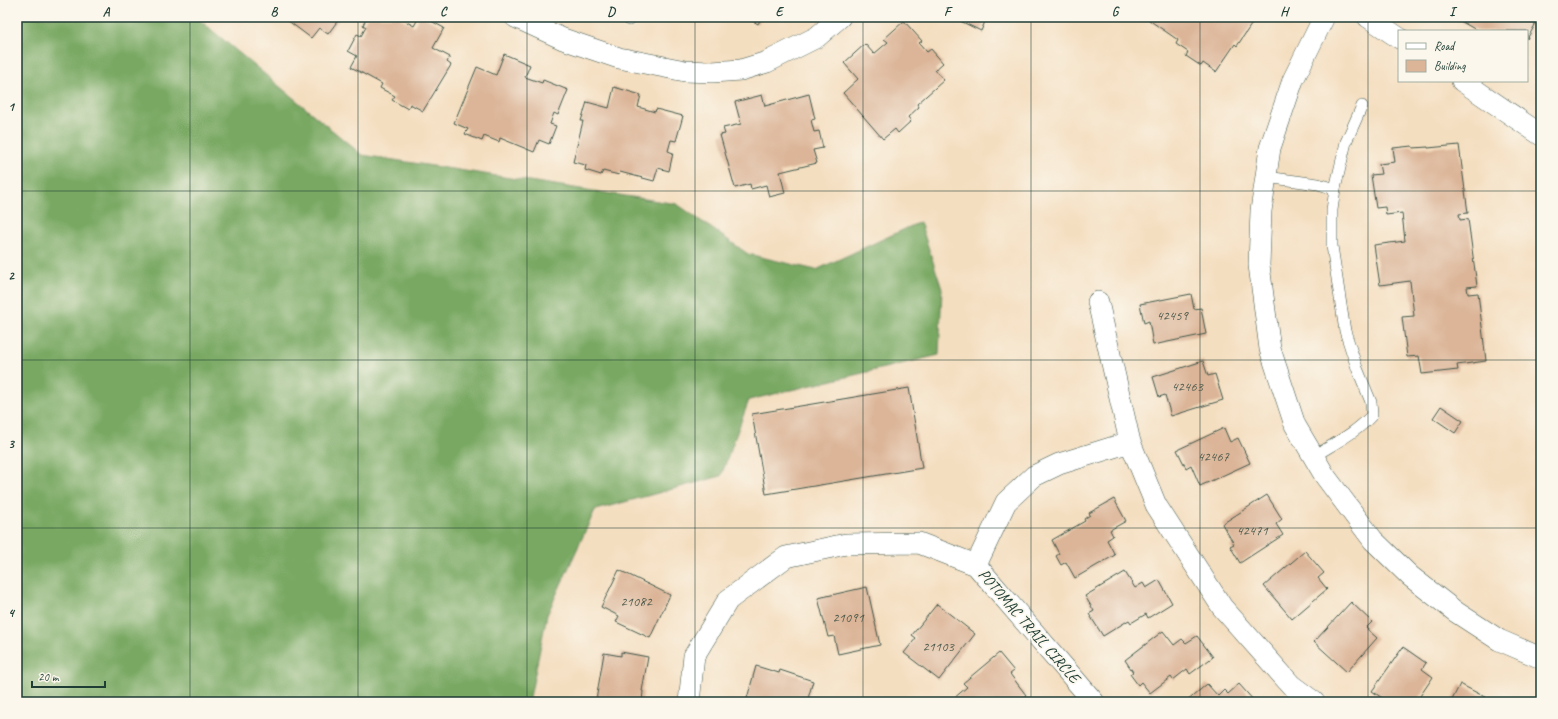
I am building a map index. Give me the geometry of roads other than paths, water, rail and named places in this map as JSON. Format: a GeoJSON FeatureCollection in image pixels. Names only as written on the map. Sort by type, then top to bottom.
{"type":"FeatureCollection","features":[{"type":"Feature","properties":{"kind":"street"},"geometry":{"type":"LineString","coordinates":[[515,17],[563,39],[619,58],[685,71],[712,72],[741,70],[767,62],[817,37],[840,17]]}},
{"type":"Feature","properties":{"kind":"street"},"geometry":{"type":"LineString","coordinates":[[1324,17],[1293,80],[1270,148],[1261,211],[1259,265],[1270,349],[1294,425],[1325,476],[1373,540],[1410,576],[1456,612],[1498,640],[1541,658]]}},
{"type":"Feature","properties":{"kind":"street"},"geometry":{"type":"LineString","coordinates":[[1368,17],[1398,37]]}},
{"type":"Feature","properties":{"kind":"street"},"geometry":{"type":"LineString","coordinates":[[1463,82],[1541,135]]}},
{"type":"Feature","properties":{"kind":"street"},"geometry":{"type":"LineString","coordinates":[[1098,302],[1130,442],[1156,505],[1222,607],[1291,684],[1314,702]]}},
{"type":"Feature","properties":{"kind":"street"},"geometry":{"type":"LineString","coordinates":[[976,565],[1006,502],[1034,476],[1059,464],[1130,442]]}},
{"type":"Feature","properties":{"kind":"street","name":"POTOMAC TRAIL CIRCLE"},"geometry":{"type":"LineString","coordinates":[[689,702],[694,656],[728,600],[786,557],[846,544],[919,543],[976,565],[1094,702]]}},
{"type":"Feature","properties":{"kind":"lane"},"geometry":{"type":"LineString","coordinates":[[1314,457],[1356,429],[1372,415],[1371,402],[1357,368],[1345,331],[1332,246],[1332,210],[1334,189],[1346,142],[1362,106]]}},
{"type":"Feature","properties":{"kind":"lane"},"geometry":{"type":"LineString","coordinates":[[1266,177],[1318,184],[1334,189]]}}]}
